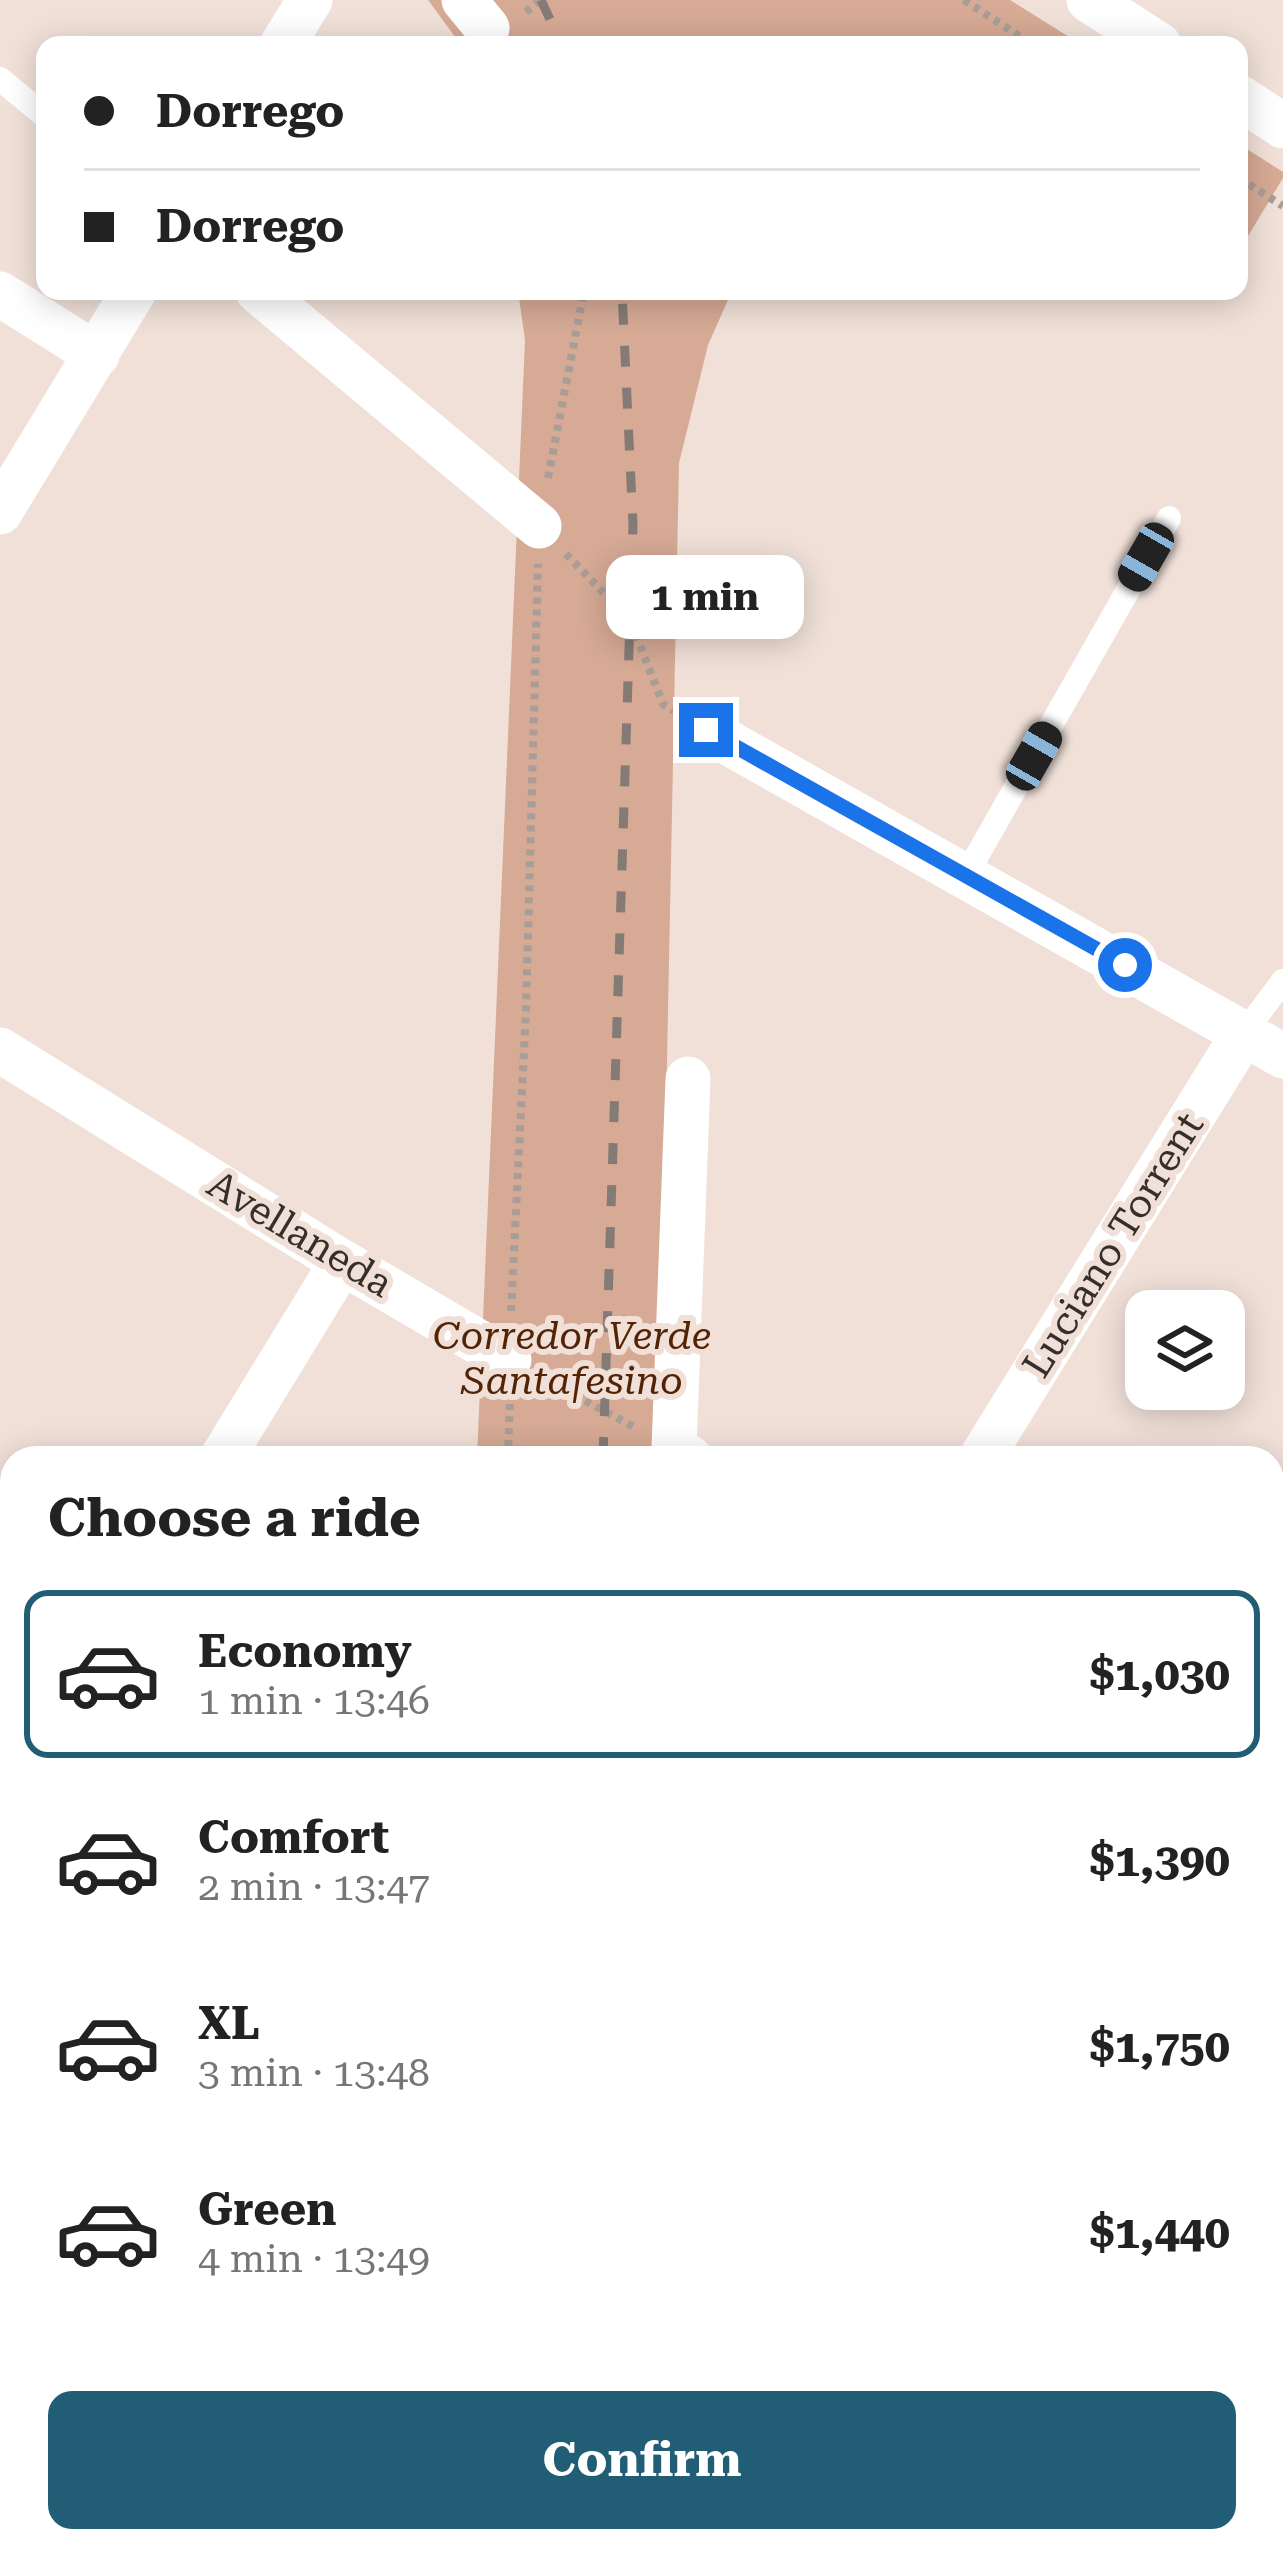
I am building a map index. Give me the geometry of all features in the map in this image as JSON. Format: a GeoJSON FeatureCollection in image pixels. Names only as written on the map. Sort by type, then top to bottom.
{"type":"FeatureCollection","features":[{"type":"Feature","properties":{"kind":"street"},"geometry":{"type":"LineString","coordinates":[[288,36],[310,0]]}},
{"type":"Feature","properties":{"kind":"street"},"geometry":{"type":"LineString","coordinates":[[1089,0],[1145,36]]}},
{"type":"Feature","properties":{"kind":"street"},"geometry":{"type":"LineString","coordinates":[[1248,103],[1283,126]]}},
{"type":"Feature","properties":{"kind":"street"},"geometry":{"type":"LineString","coordinates":[[0,294],[97,355]]}},
{"type":"Feature","properties":{"kind":"street"},"geometry":{"type":"LineString","coordinates":[[0,512],[129,300]]}},
{"type":"Feature","properties":{"kind":"street"},"geometry":{"type":"LineString","coordinates":[[269,300],[539,526]]}},
{"type":"Feature","properties":{"kind":"street"},"geometry":{"type":"LineString","coordinates":[[706,730],[1283,1056]]}},
{"type":"Feature","properties":{"kind":"street","name":"Luciano Torrent"},"geometry":{"type":"LineString","coordinates":[[988,1446],[1244,1033]]}},
{"type":"Feature","properties":{"kind":"street","name":"Avellaneda"},"geometry":{"type":"LineString","coordinates":[[0,1050],[509,1360]]}},
{"type":"Feature","properties":{"kind":"street"},"geometry":{"type":"LineString","coordinates":[[682,1446],[688,1079]]}},
{"type":"Feature","properties":{"kind":"street"},"geometry":{"type":"LineString","coordinates":[[229,1446],[342,1262]]}},
{"type":"Feature","properties":{"kind":"lane"},"geometry":{"type":"LineString","coordinates":[[0,79],[36,109]]}},
{"type":"Feature","properties":{"kind":"lane"},"geometry":{"type":"LineString","coordinates":[[966,875],[1169,518]]}},
{"type":"Feature","properties":{"kind":"lane"},"geometry":{"type":"LineString","coordinates":[[1244,1033],[1283,981]]}},
{"type":"Feature","properties":{"kind":"path"},"geometry":{"type":"LineString","coordinates":[[492,14],[540,0]]}},
{"type":"Feature","properties":{"kind":"path"},"geometry":{"type":"LineString","coordinates":[[964,0],[1019,36]]}},
{"type":"Feature","properties":{"kind":"path"},"geometry":{"type":"LineString","coordinates":[[1248,184],[1283,206]]}},
{"type":"Feature","properties":{"kind":"path"},"geometry":{"type":"LineString","coordinates":[[508,1446],[539,526],[582,300]]}},
{"type":"Feature","properties":{"kind":"path"},"geometry":{"type":"LineString","coordinates":[[539,526],[630,620],[663,704],[706,730]]}},
{"type":"Feature","properties":{"kind":"path"},"geometry":{"type":"LineString","coordinates":[[509,1360],[604,1410]]}},
{"type":"Feature","properties":{"kind":"green space"},"geometry":{"type":"Polygon","coordinates":[[[428,0],[1010,0],[1068,36],[454,36],[428,0]]]}},
{"type":"Feature","properties":{"kind":"green space"},"geometry":{"type":"Polygon","coordinates":[[[1248,150],[1283,172],[1248,236],[1248,150]]]}},
{"type":"Feature","properties":{"kind":"green space","name":"Corredor Verde Santafesino"},"geometry":{"type":"Polygon","coordinates":[[[519,300],[728,300],[708,345],[679,463],[659,1446],[478,1446],[525,340],[519,300]]]}},
{"type":"Feature","properties":{"kind":"railway"},"geometry":{"type":"LineString","coordinates":[[541,0],[558,36]]}},
{"type":"Feature","properties":{"kind":"railway"},"geometry":{"type":"LineString","coordinates":[[603,1446],[633,525],[622,300]]}},
{"type":"Feature","properties":{"kind":"route"},"geometry":{"type":"LineString","coordinates":[[706,730],[1125,965]]}}]}
